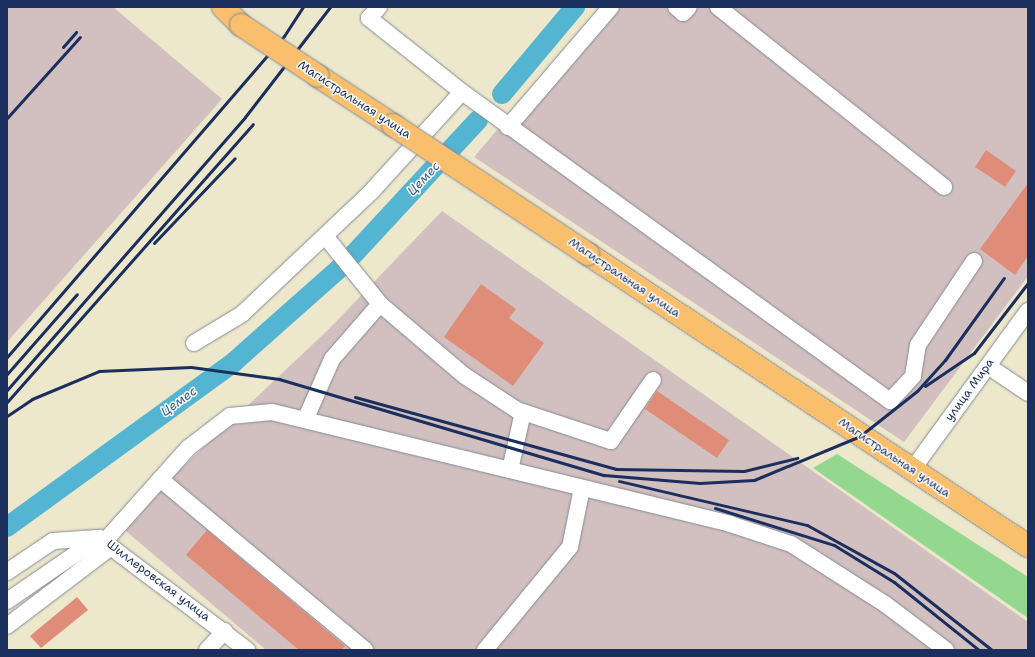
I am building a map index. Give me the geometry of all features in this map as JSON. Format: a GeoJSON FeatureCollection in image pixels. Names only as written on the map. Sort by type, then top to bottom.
{"type":"FeatureCollection","features":[{"type":"Feature","properties":{"kind":"highway","name":"Магистральная улица"},"geometry":{"type":"LineString","coordinates":[[223,7],[241,25],[1028,546]]}},
{"type":"Feature","properties":{"kind":"street"},"geometry":{"type":"LineString","coordinates":[[379,7],[369,18],[462,92],[508,127],[890,401],[913,376],[918,346],[974,261]]}},
{"type":"Feature","properties":{"kind":"street"},"geometry":{"type":"LineString","coordinates":[[508,127],[611,7]]}},
{"type":"Feature","properties":{"kind":"street"},"geometry":{"type":"LineString","coordinates":[[676,7],[683,13],[689,7]]}},
{"type":"Feature","properties":{"kind":"street"},"geometry":{"type":"LineString","coordinates":[[718,7],[944,187]]}},
{"type":"Feature","properties":{"kind":"street"},"geometry":{"type":"LineString","coordinates":[[194,343],[242,314],[370,192],[462,92]]}},
{"type":"Feature","properties":{"kind":"street"},"geometry":{"type":"LineString","coordinates":[[325,236],[380,304],[465,376],[523,412],[611,441],[653,380]]}},
{"type":"Feature","properties":{"kind":"street"},"geometry":{"type":"LineString","coordinates":[[306,418],[332,359],[380,304]]}},
{"type":"Feature","properties":{"kind":"street","name":"улица Мира"},"geometry":{"type":"LineString","coordinates":[[912,470],[1028,311]]}},
{"type":"Feature","properties":{"kind":"street"},"geometry":{"type":"LineString","coordinates":[[988,366],[1026,388]]}},
{"type":"Feature","properties":{"kind":"street"},"geometry":{"type":"LineString","coordinates":[[7,626],[105,542],[188,448],[230,416],[272,412],[306,418],[730,524],[791,544],[885,604],[946,650]]}},
{"type":"Feature","properties":{"kind":"street"},"geometry":{"type":"LineString","coordinates":[[510,470],[523,412]]}},
{"type":"Feature","properties":{"kind":"street"},"geometry":{"type":"LineString","coordinates":[[160,479],[364,650]]}},
{"type":"Feature","properties":{"kind":"street"},"geometry":{"type":"LineString","coordinates":[[485,650],[570,547],[582,488]]}},
{"type":"Feature","properties":{"kind":"street"},"geometry":{"type":"LineString","coordinates":[[7,572],[53,541],[105,542]]}},
{"type":"Feature","properties":{"kind":"street","name":"Шиллеровская улица"},"geometry":{"type":"LineString","coordinates":[[7,602],[105,542],[225,631],[247,650]]}},
{"type":"Feature","properties":{"kind":"street"},"geometry":{"type":"LineString","coordinates":[[207,650],[225,631]]}},
{"type":"Feature","properties":{"kind":"shaded area"},"geometry":{"type":"Polygon","coordinates":[[[7,7],[113,7],[222,99],[7,342],[7,7]]]}},
{"type":"Feature","properties":{"kind":"shaded area"},"geometry":{"type":"Polygon","coordinates":[[[602,7],[1028,7],[1028,276],[904,442],[474,157],[602,7]]]}},
{"type":"Feature","properties":{"kind":"shaded area"},"geometry":{"type":"Polygon","coordinates":[[[442,211],[1028,622],[1028,650],[266,650],[120,526],[330,328],[442,211]]]}},
{"type":"Feature","properties":{"kind":"green space"},"geometry":{"type":"Polygon","coordinates":[[[837,454],[1028,577],[1028,618],[813,468],[837,454]]]}},
{"type":"Feature","properties":{"kind":"building"},"geometry":{"type":"Polygon","coordinates":[[[986,150],[1016,171],[1005,187],[975,167],[986,150]]]}},
{"type":"Feature","properties":{"kind":"building"},"geometry":{"type":"Polygon","coordinates":[[[1028,183],[1028,256],[1015,275],[980,249],[1028,183]]]}},
{"type":"Feature","properties":{"kind":"building"},"geometry":{"type":"Polygon","coordinates":[[[481,284],[516,309],[509,318],[544,343],[513,386],[444,337],[481,284]]]}},
{"type":"Feature","properties":{"kind":"building"},"geometry":{"type":"Polygon","coordinates":[[[657,391],[729,440],[717,458],[645,409],[657,391]]]}},
{"type":"Feature","properties":{"kind":"building"},"geometry":{"type":"Polygon","coordinates":[[[207,530],[345,646],[342,650],[299,650],[186,555],[207,530]]]}},
{"type":"Feature","properties":{"kind":"building"},"geometry":{"type":"Polygon","coordinates":[[[77,597],[88,610],[41,648],[30,636],[77,597]]]}},
{"type":"Feature","properties":{"kind":"waterway","name":"Цемес"},"geometry":{"type":"LineString","coordinates":[[502,94],[575,7]]}},
{"type":"Feature","properties":{"kind":"waterway","name":"Цемес"},"geometry":{"type":"LineString","coordinates":[[353,255],[478,120]]}},
{"type":"Feature","properties":{"kind":"waterway","name":"Цемес"},"geometry":{"type":"LineString","coordinates":[[7,527],[234,362],[342,266]]}},
{"type":"Feature","properties":{"kind":"railway"},"geometry":{"type":"LineString","coordinates":[[7,357],[284,36],[303,7]]}},
{"type":"Feature","properties":{"kind":"railway"},"geometry":{"type":"LineString","coordinates":[[7,390],[245,117],[330,7]]}},
{"type":"Feature","properties":{"kind":"railway"},"geometry":{"type":"LineString","coordinates":[[63,47],[76,32]]}},
{"type":"Feature","properties":{"kind":"railway"},"geometry":{"type":"LineString","coordinates":[[7,118],[80,37]]}},
{"type":"Feature","properties":{"kind":"railway"},"geometry":{"type":"LineString","coordinates":[[7,402],[253,124]]}},
{"type":"Feature","properties":{"kind":"railway"},"geometry":{"type":"LineString","coordinates":[[154,243],[235,158]]}},
{"type":"Feature","properties":{"kind":"railway"},"geometry":{"type":"LineString","coordinates":[[7,416],[32,399],[99,371],[191,367],[279,379],[604,475],[700,483],[754,480],[860,436],[917,391],[945,360],[1004,278]]}},
{"type":"Feature","properties":{"kind":"railway"},"geometry":{"type":"LineString","coordinates":[[925,386],[974,353],[1028,283]]}},
{"type":"Feature","properties":{"kind":"railway"},"geometry":{"type":"LineString","coordinates":[[7,374],[77,294]]}},
{"type":"Feature","properties":{"kind":"railway"},"geometry":{"type":"LineString","coordinates":[[355,397],[616,469],[744,471],[797,458]]}},
{"type":"Feature","properties":{"kind":"railway"},"geometry":{"type":"LineString","coordinates":[[619,481],[807,525],[894,573],[992,650]]}},
{"type":"Feature","properties":{"kind":"railway"},"geometry":{"type":"LineString","coordinates":[[715,508],[834,545],[894,582],[979,650]]}}]}
